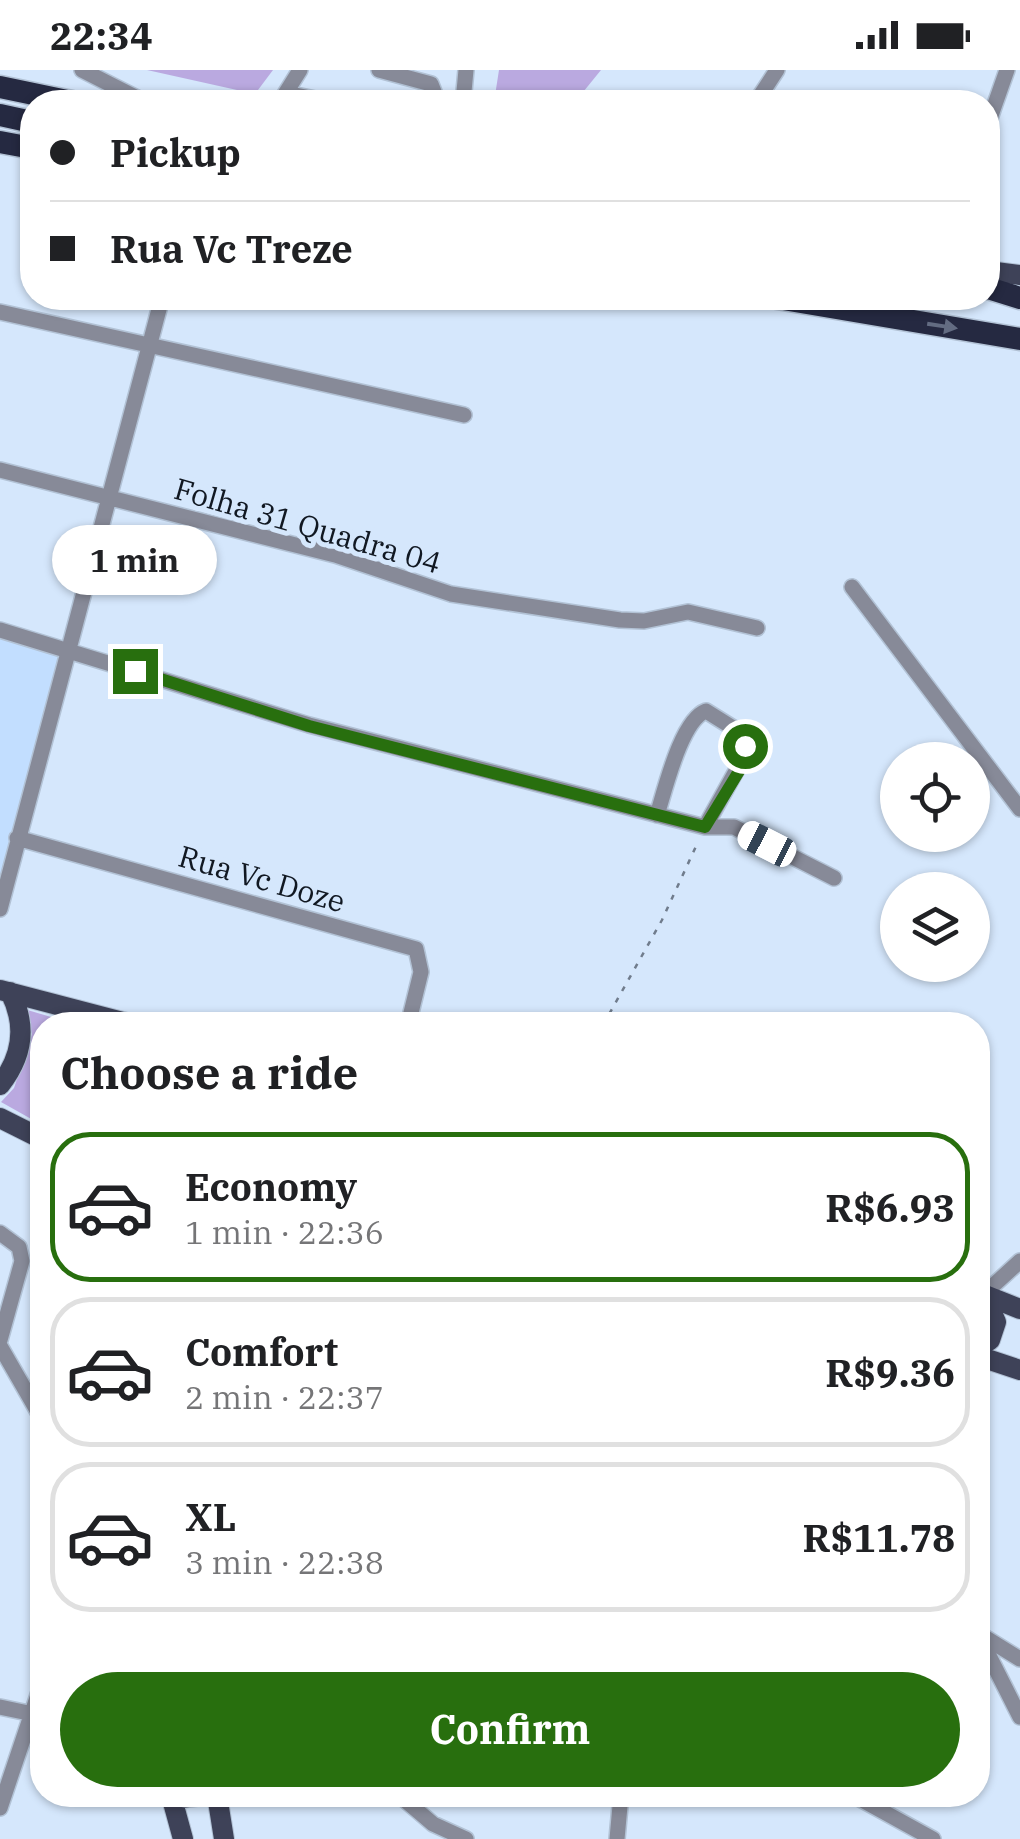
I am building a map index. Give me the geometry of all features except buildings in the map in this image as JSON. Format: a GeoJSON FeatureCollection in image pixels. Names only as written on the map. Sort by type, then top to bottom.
{"type":"FeatureCollection","features":[{"type":"Feature","properties":{"kind":"highway"},"geometry":{"type":"LineString","coordinates":[[873,310],[1020,339]]}},
{"type":"Feature","properties":{"kind":"main road"},"geometry":{"type":"LineString","coordinates":[[5,991],[83,1012]]}},
{"type":"Feature","properties":{"kind":"main road"},"geometry":{"type":"LineString","coordinates":[[0,1085],[20,1047],[19,1010],[5,991]]}},
{"type":"Feature","properties":{"kind":"main road"},"geometry":{"type":"LineString","coordinates":[[0,1118],[30,1134]]}},
{"type":"Feature","properties":{"kind":"main road"},"geometry":{"type":"LineString","coordinates":[[990,1297],[1020,1309]]}},
{"type":"Feature","properties":{"kind":"main road"},"geometry":{"type":"LineString","coordinates":[[990,1310],[996,1322],[990,1340]]}},
{"type":"Feature","properties":{"kind":"main road"},"geometry":{"type":"LineString","coordinates":[[990,1357],[1020,1370]]}},
{"type":"Feature","properties":{"kind":"main road"},"geometry":{"type":"LineString","coordinates":[[174,1807],[179,1833]]}},
{"type":"Feature","properties":{"kind":"main road"},"geometry":{"type":"LineString","coordinates":[[218,1807],[224,1839]]}},
{"type":"Feature","properties":{"kind":"street"},"geometry":{"type":"LineString","coordinates":[[82,70],[121,90]]}},
{"type":"Feature","properties":{"kind":"street"},"geometry":{"type":"LineString","coordinates":[[379,70],[431,84],[433,90]]}},
{"type":"Feature","properties":{"kind":"street"},"geometry":{"type":"LineString","coordinates":[[0,909],[159,310]]}},
{"type":"Feature","properties":{"kind":"street"},"geometry":{"type":"LineString","coordinates":[[0,312],[464,415]]}},
{"type":"Feature","properties":{"kind":"street","name":"Folha 31 Quadra 04"},"geometry":{"type":"LineString","coordinates":[[0,470],[335,556],[451,594],[620,620],[688,612],[757,628]]}},
{"type":"Feature","properties":{"kind":"street"},"geometry":{"type":"LineString","coordinates":[[852,587],[1020,809]]}},
{"type":"Feature","properties":{"kind":"street"},"geometry":{"type":"LineString","coordinates":[[0,630],[309,726],[705,827],[734,827],[834,878]]}},
{"type":"Feature","properties":{"kind":"street"},"geometry":{"type":"LineString","coordinates":[[656,815],[686,731],[698,714],[706,711],[738,731],[745,755],[705,827]]}},
{"type":"Feature","properties":{"kind":"street","name":"Rua Vc Doze"},"geometry":{"type":"LineString","coordinates":[[17,838],[416,948],[421,972],[411,1012]]}},
{"type":"Feature","properties":{"kind":"street"},"geometry":{"type":"LineString","coordinates":[[0,1233],[19,1246],[22,1260],[0,1343],[30,1397]]}},
{"type":"Feature","properties":{"kind":"street"},"geometry":{"type":"LineString","coordinates":[[990,1286],[1020,1261]]}},
{"type":"Feature","properties":{"kind":"street"},"geometry":{"type":"LineString","coordinates":[[990,1641],[1020,1659]]}},
{"type":"Feature","properties":{"kind":"street"},"geometry":{"type":"LineString","coordinates":[[990,1656],[1019,1710]]}},
{"type":"Feature","properties":{"kind":"street"},"geometry":{"type":"LineString","coordinates":[[0,1707],[30,1713]]}},
{"type":"Feature","properties":{"kind":"street"},"geometry":{"type":"LineString","coordinates":[[0,1808],[30,1723]]}},
{"type":"Feature","properties":{"kind":"street"},"geometry":{"type":"LineString","coordinates":[[414,1807],[445,1835],[466,1839]]}},
{"type":"Feature","properties":{"kind":"street"},"geometry":{"type":"LineString","coordinates":[[617,1839],[621,1807]]}},
{"type":"Feature","properties":{"kind":"street"},"geometry":{"type":"LineString","coordinates":[[875,1807],[933,1839]]}},
{"type":"Feature","properties":{"kind":"path"},"geometry":{"type":"LineString","coordinates":[[610,1012],[662,920],[705,827]]}},
{"type":"Feature","properties":{"kind":"shaded area"},"geometry":{"type":"Polygon","coordinates":[[[147,70],[273,70],[258,90],[237,90],[147,70]]]}},
{"type":"Feature","properties":{"kind":"shaded area"},"geometry":{"type":"Polygon","coordinates":[[[499,70],[601,70],[585,90],[496,90],[499,70]]]}},
{"type":"Feature","properties":{"kind":"shaded area"},"geometry":{"type":"Polygon","coordinates":[[[0,630],[66,650],[0,912],[0,630]]]}},
{"type":"Feature","properties":{"kind":"shaded area"},"geometry":{"type":"Polygon","coordinates":[[[30,1040],[30,1118],[1,1102],[14,1088],[30,1040]]]}},
{"type":"Feature","properties":{"kind":"route"},"geometry":{"type":"LineString","coordinates":[[135,671],[309,726],[705,827],[744,763],[745,746]]}}]}
